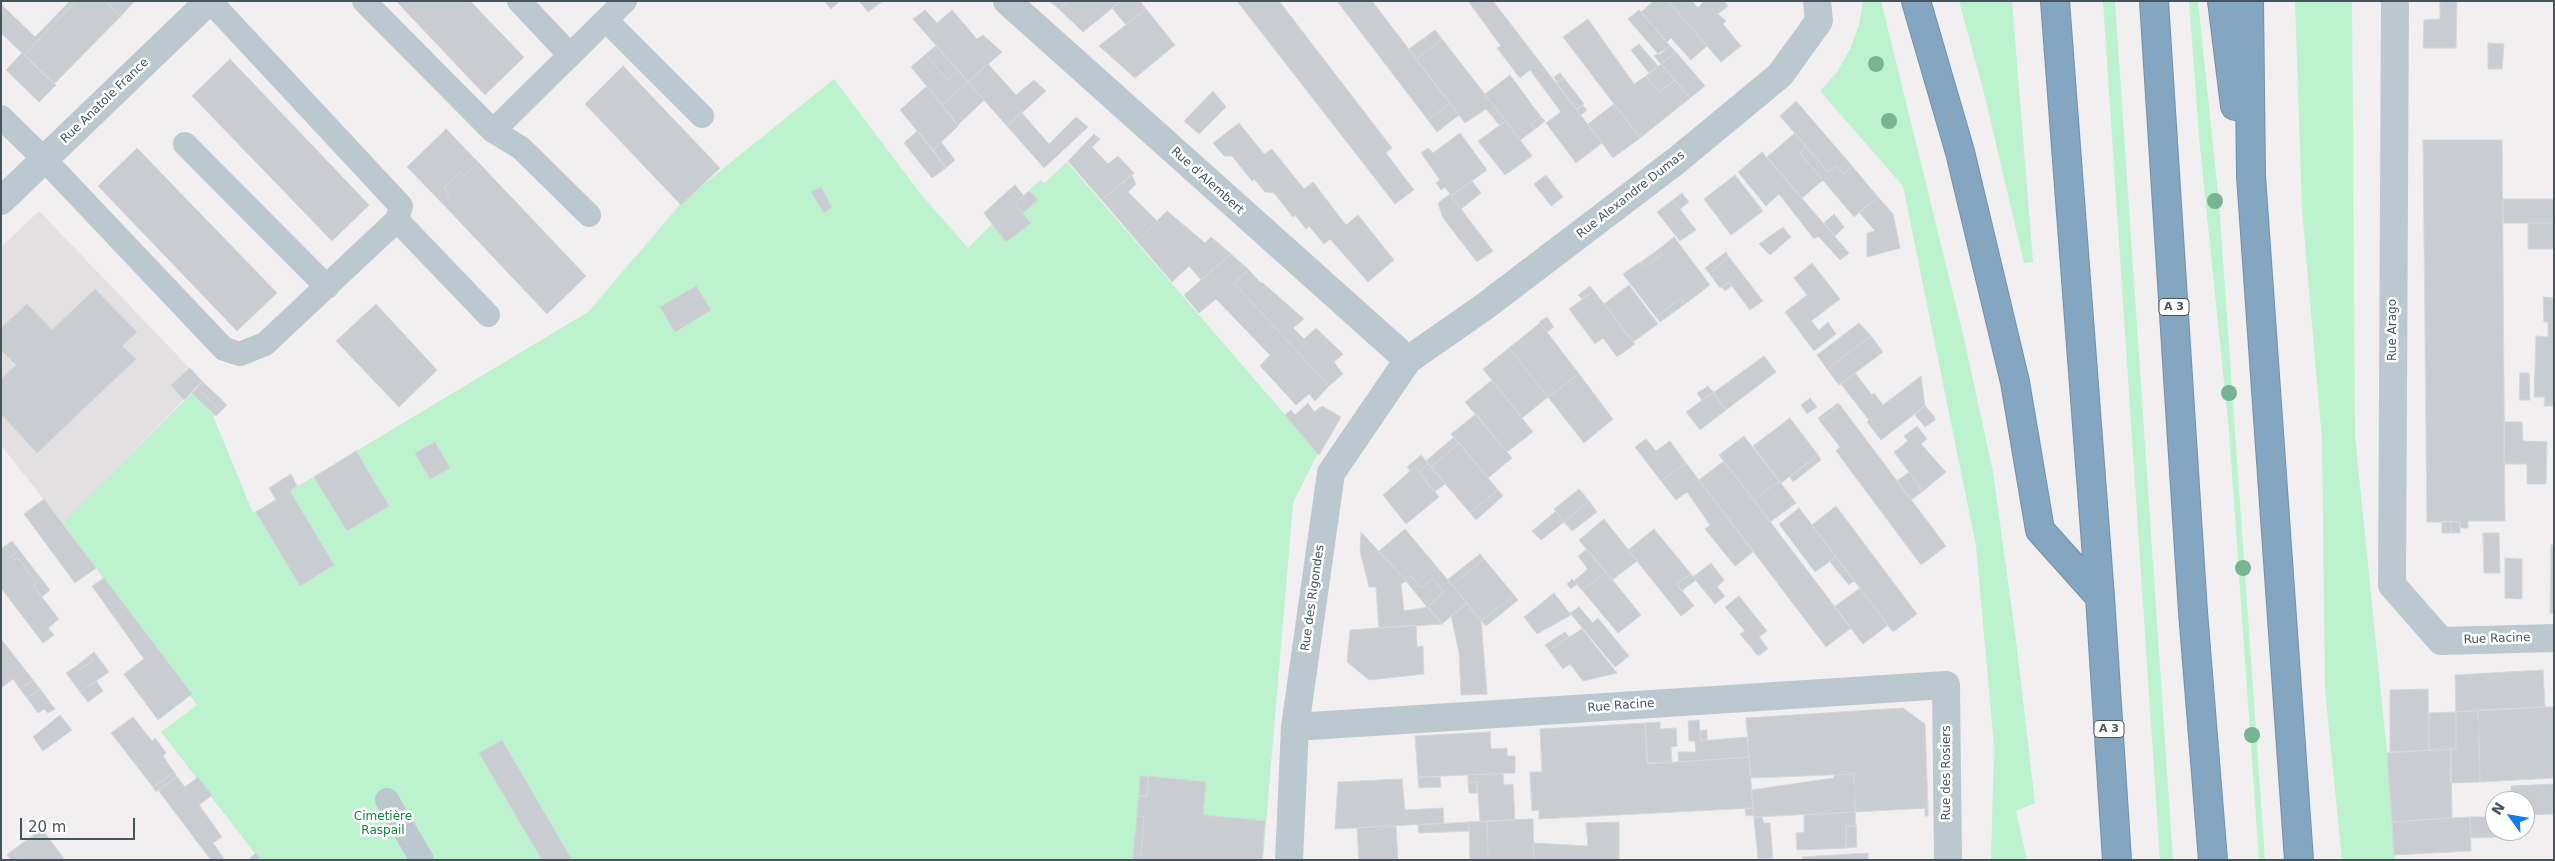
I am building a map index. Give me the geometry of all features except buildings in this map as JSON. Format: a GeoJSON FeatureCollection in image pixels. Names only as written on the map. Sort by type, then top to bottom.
{"type":"FeatureCollection","features":[{"type":"Feature","properties":{"kind":"highway"},"geometry":{"type":"LineString","coordinates":[[1916,1],[1960,152],[2015,382],[2040,530],[2100,597]]}},
{"type":"Feature","properties":{"kind":"highway","name":"A 3"},"geometry":{"type":"LineString","coordinates":[[2055,1],[2100,597],[2117,860]]}},
{"type":"Feature","properties":{"kind":"highway","name":"A 3"},"geometry":{"type":"LineString","coordinates":[[2154,1],[2192,592],[2213,860]]}},
{"type":"Feature","properties":{"kind":"highway"},"geometry":{"type":"LineString","coordinates":[[2222,1],[2238,130],[2251,176]]}},
{"type":"Feature","properties":{"kind":"highway"},"geometry":{"type":"LineString","coordinates":[[2249,1],[2251,176],[2299,860]]}},
{"type":"Feature","properties":{"kind":"street","name":"Rue Anatole France"},"geometry":{"type":"LineString","coordinates":[[1,201],[210,1]]}},
{"type":"Feature","properties":{"kind":"street","name":"Rue d'Alembert"},"geometry":{"type":"LineString","coordinates":[[1007,1],[1408,360]]}},
{"type":"Feature","properties":{"kind":"street","name":"Rue Alexandre Dumas"},"geometry":{"type":"LineString","coordinates":[[1408,360],[1484,308],[1676,161],[1780,75],[1819,21],[1817,1]]}},
{"type":"Feature","properties":{"kind":"street","name":"Rue Arago"},"geometry":{"type":"LineString","coordinates":[[2395,1],[2392,585],[2440,641]]}},
{"type":"Feature","properties":{"kind":"street","name":"Rue des Rigondes"},"geometry":{"type":"LineString","coordinates":[[1289,860],[1295,727],[1331,473],[1408,360]]}},
{"type":"Feature","properties":{"kind":"street","name":"Rue Racine"},"geometry":{"type":"LineString","coordinates":[[2440,641],[2554,638]]}},
{"type":"Feature","properties":{"kind":"street","name":"Rue Racine"},"geometry":{"type":"LineString","coordinates":[[1295,727],[1946,685]]}},
{"type":"Feature","properties":{"kind":"street","name":"Rue des Rosiers"},"geometry":{"type":"LineString","coordinates":[[1946,685],[1948,860]]}},
{"type":"Feature","properties":{"kind":"lane"},"geometry":{"type":"LineString","coordinates":[[1,118],[44,159],[224,349],[240,354],[265,344],[397,220],[401,206],[210,1]]}},
{"type":"Feature","properties":{"kind":"lane"},"geometry":{"type":"LineString","coordinates":[[364,1],[493,131],[521,148],[589,215]]}},
{"type":"Feature","properties":{"kind":"lane"},"geometry":{"type":"LineString","coordinates":[[519,1],[570,55]]}},
{"type":"Feature","properties":{"kind":"lane"},"geometry":{"type":"LineString","coordinates":[[493,131],[625,1]]}},
{"type":"Feature","properties":{"kind":"lane"},"geometry":{"type":"LineString","coordinates":[[606,20],[702,116]]}},
{"type":"Feature","properties":{"kind":"lane"},"geometry":{"type":"LineString","coordinates":[[185,144],[327,286]]}},
{"type":"Feature","properties":{"kind":"lane"},"geometry":{"type":"LineString","coordinates":[[397,220],[488,315]]}},
{"type":"Feature","properties":{"kind":"lane"},"geometry":{"type":"LineString","coordinates":[[387,800],[422,860]]}},
{"type":"Feature","properties":{"kind":"shaded area"},"geometry":{"type":"Polygon","coordinates":[[[39,211],[202,381],[63,524],[1,445],[1,247],[39,211]]]}},
{"type":"Feature","properties":{"kind":"green space"},"geometry":{"type":"Polygon","coordinates":[[[1863,1],[1881,1],[1963,334],[1993,472],[2016,640],[2035,803],[2016,811],[2027,860],[1991,860],[1994,746],[1976,546],[1903,186],[1820,91],[1837,72],[1850,49],[1859,25],[1863,1]]]}},
{"type":"Feature","properties":{"kind":"green space"},"geometry":{"type":"Polygon","coordinates":[[[1959,1],[2012,1],[2033,262],[2024,263],[1984,93],[1959,1]]]}},
{"type":"Feature","properties":{"kind":"green space"},"geometry":{"type":"Polygon","coordinates":[[[2103,1],[2115,1],[2173,860],[2160,860],[2103,1]]]}},
{"type":"Feature","properties":{"kind":"green space"},"geometry":{"type":"Polygon","coordinates":[[[2189,1],[2198,1],[2219,203],[2265,860],[2259,860],[2229,431],[2200,147],[2189,1]]]}},
{"type":"Feature","properties":{"kind":"green space"},"geometry":{"type":"Polygon","coordinates":[[[2295,1],[2352,1],[2355,436],[2387,753],[2395,860],[2342,860],[2325,689],[2322,440],[2302,209],[2295,1]]]}},
{"type":"Feature","properties":{"kind":"green space","name":"Cimetière Raspail"},"geometry":{"type":"Polygon","coordinates":[[[834,79],[920,193],[968,248],[992,224],[983,213],[1009,190],[1019,200],[1040,180],[1045,183],[1067,162],[1318,453],[1293,503],[1263,860],[260,860],[161,732],[197,705],[63,523],[197,388],[220,411],[213,416],[253,513],[588,312],[683,201],[834,79]]]}}]}
